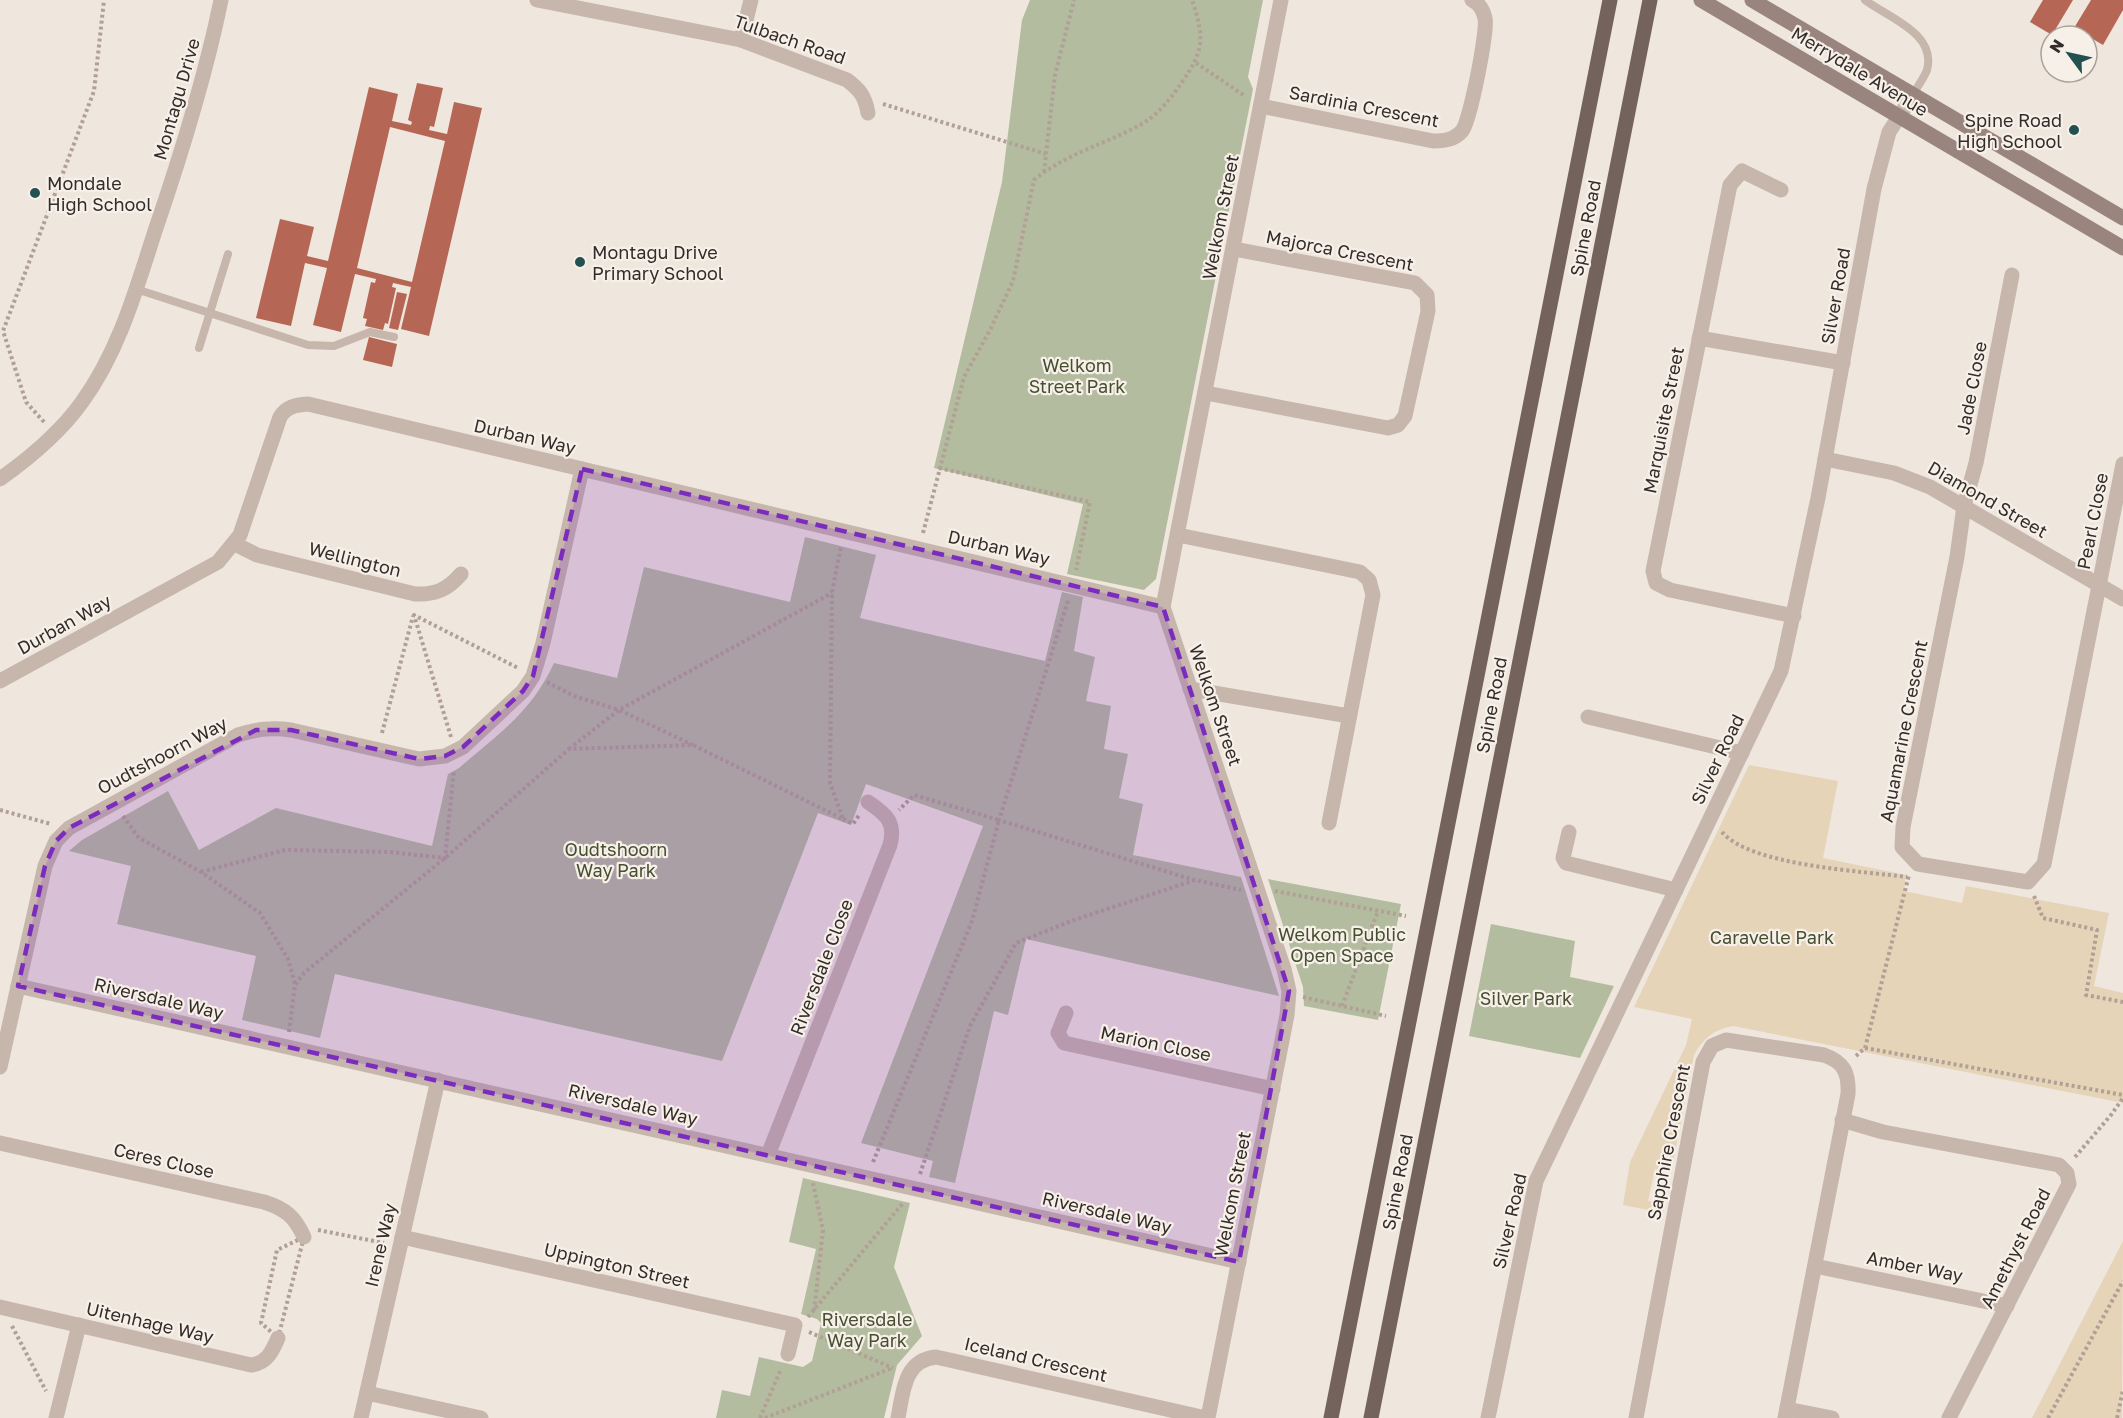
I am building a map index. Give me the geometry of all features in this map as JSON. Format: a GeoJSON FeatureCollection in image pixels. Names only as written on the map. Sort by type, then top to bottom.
{"type":"FeatureCollection","features":[{"type":"Feature","properties":{"kind":"main road","name":"Spine Road"},"geometry":{"type":"LineString","coordinates":[[1331,1418],[1610,0]]}},
{"type":"Feature","properties":{"kind":"main road","name":"Spine Road"},"geometry":{"type":"LineString","coordinates":[[1371,1418],[1650,0]]}},
{"type":"Feature","properties":{"kind":"street","name":"Montagu Drive"},"geometry":{"type":"LineString","coordinates":[[0,478],[54,436],[82,402],[117,342],[211,53],[221,0]]}},
{"type":"Feature","properties":{"kind":"street","name":"Tulbach Road"},"geometry":{"type":"LineString","coordinates":[[537,0],[741,40],[847,80],[860,89],[867,106]]}},
{"type":"Feature","properties":{"kind":"street"},"geometry":{"type":"LineString","coordinates":[[741,40],[751,0]]}},
{"type":"Feature","properties":{"kind":"street","name":"Welkom Street"},"geometry":{"type":"LineString","coordinates":[[1207,1418],[1273,1089],[1287,1015],[1289,991],[1284,969],[1163,607],[1281,0]]}},
{"type":"Feature","properties":{"kind":"street","name":"Sardinia Crescent"},"geometry":{"type":"LineString","coordinates":[[1261,106],[1433,141],[1453,138],[1461,132],[1469,115],[1485,26],[1481,9],[1472,0]]}},
{"type":"Feature","properties":{"kind":"street","name":"Merrydale Avenue"},"geometry":{"type":"LineString","coordinates":[[1701,0],[2123,248]]}},
{"type":"Feature","properties":{"kind":"street","name":"Merrydale Avenue"},"geometry":{"type":"LineString","coordinates":[[1752,0],[2123,218]]}},
{"type":"Feature","properties":{"kind":"street","name":"Silver Road"},"geometry":{"type":"LineString","coordinates":[[1488,1418],[1536,1181],[1781,671],[1825,459],[1874,189],[1889,132],[1912,95]]}},
{"type":"Feature","properties":{"kind":"street","name":"Marquisite Street"},"geometry":{"type":"LineString","coordinates":[[1781,190],[1742,171],[1730,185],[1654,564],[1654,579],[1661,587],[1670,590],[1794,616]]}},
{"type":"Feature","properties":{"kind":"street","name":"Majorca Crescent"},"geometry":{"type":"LineString","coordinates":[[1206,393],[1388,428],[1393,427],[1406,416],[1428,312],[1428,295],[1415,283],[1234,249]]}},
{"type":"Feature","properties":{"kind":"street","name":"Jade Close"},"geometry":{"type":"LineString","coordinates":[[1964,506],[1976,463],[2012,275]]}},
{"type":"Feature","properties":{"kind":"street"},"geometry":{"type":"LineString","coordinates":[[1698,338],[1843,363]]}},
{"type":"Feature","properties":{"kind":"street","name":"Durban Way"},"geometry":{"type":"LineString","coordinates":[[0,681],[218,562],[235,544],[244,524],[277,423],[285,410],[293,406],[308,404],[1074,584],[1163,607]]}},
{"type":"Feature","properties":{"kind":"street","name":"Diamond Street"},"geometry":{"type":"LineString","coordinates":[[1825,459],[1912,478],[2123,599]]}},
{"type":"Feature","properties":{"kind":"street","name":"Pearl Close"},"geometry":{"type":"LineString","coordinates":[[2099,586],[2123,464]]}},
{"type":"Feature","properties":{"kind":"street","name":"Oudtshoorn Way"},"geometry":{"type":"LineString","coordinates":[[0,1067],[45,866],[56,841],[69,828],[113,803],[238,735],[256,730],[273,727],[291,730],[419,759],[435,759],[456,752],[523,691],[533,676],[543,644],[582,470]]}},
{"type":"Feature","properties":{"kind":"street","name":"Aquamarine Crescent"},"geometry":{"type":"LineString","coordinates":[[1918,864],[1902,847],[1903,827],[1957,557],[1964,506]]}},
{"type":"Feature","properties":{"kind":"street"},"geometry":{"type":"LineString","coordinates":[[1178,535],[1360,572],[1369,580],[1373,596],[1329,823]]}},
{"type":"Feature","properties":{"kind":"street","name":"Wellington"},"geometry":{"type":"LineString","coordinates":[[235,544],[257,555],[415,594],[430,595],[444,590],[461,574]]}},
{"type":"Feature","properties":{"kind":"street"},"geometry":{"type":"LineString","coordinates":[[1918,864],[2028,882],[2044,864],[2099,586]]}},
{"type":"Feature","properties":{"kind":"street"},"geometry":{"type":"LineString","coordinates":[[1190,689],[1349,716]]}},
{"type":"Feature","properties":{"kind":"street"},"geometry":{"type":"LineString","coordinates":[[1588,717],[1742,753]]}},
{"type":"Feature","properties":{"kind":"street"},"geometry":{"type":"LineString","coordinates":[[868,802],[890,819]]}},
{"type":"Feature","properties":{"kind":"street","name":"Riversdale Close"},"geometry":{"type":"LineString","coordinates":[[768,1155],[890,845],[893,827],[890,819]]}},
{"type":"Feature","properties":{"kind":"street"},"geometry":{"type":"LineString","coordinates":[[1569,832],[1563,858],[1566,863],[1676,890]]}},
{"type":"Feature","properties":{"kind":"street","name":"Riversdale Way"},"geometry":{"type":"LineString","coordinates":[[18,986],[1239,1262]]}},
{"type":"Feature","properties":{"kind":"street","name":"Marion Close"},"geometry":{"type":"LineString","coordinates":[[1065,1013],[1058,1034],[1064,1043],[1273,1089]]}},
{"type":"Feature","properties":{"kind":"street","name":"Sapphire Crescent"},"geometry":{"type":"LineString","coordinates":[[1636,1418],[1703,1062],[1707,1052],[1719,1041],[1732,1040],[1824,1055],[1836,1059],[1844,1067]]}},
{"type":"Feature","properties":{"kind":"street"},"geometry":{"type":"LineString","coordinates":[[1832,1418],[1786,1414],[1842,1120],[1849,1077],[1844,1067]]}},
{"type":"Feature","properties":{"kind":"street","name":"Irene Way"},"geometry":{"type":"LineString","coordinates":[[361,1418],[438,1080]]}},
{"type":"Feature","properties":{"kind":"street","name":"Amethyst Road"},"geometry":{"type":"LineString","coordinates":[[1842,1120],[1883,1132],[2048,1162],[2064,1168],[2069,1184],[1949,1418]]}},
{"type":"Feature","properties":{"kind":"street","name":"Ceres Close"},"geometry":{"type":"LineString","coordinates":[[0,1143],[264,1202],[284,1210],[301,1230]]}},
{"type":"Feature","properties":{"kind":"street","name":"Uppington Street"},"geometry":{"type":"LineString","coordinates":[[402,1237],[795,1325]]}},
{"type":"Feature","properties":{"kind":"street","name":"Amber Way"},"geometry":{"type":"LineString","coordinates":[[1815,1266],[2007,1306]]}},
{"type":"Feature","properties":{"kind":"street","name":"Uitenhage Way"},"geometry":{"type":"LineString","coordinates":[[1,1308],[251,1365],[260,1364],[267,1359],[278,1338]]}},
{"type":"Feature","properties":{"kind":"street"},"geometry":{"type":"LineString","coordinates":[[57,1416],[79,1325]]}},
{"type":"Feature","properties":{"kind":"street"},"geometry":{"type":"LineString","coordinates":[[788,1354],[795,1325]]}},
{"type":"Feature","properties":{"kind":"street","name":"Iceland Crescent"},"geometry":{"type":"LineString","coordinates":[[908,1374],[920,1360],[936,1356],[1207,1418]]}},
{"type":"Feature","properties":{"kind":"street"},"geometry":{"type":"LineString","coordinates":[[898,1418],[908,1374]]}},
{"type":"Feature","properties":{"kind":"street"},"geometry":{"type":"LineString","coordinates":[[367,1393],[480,1418]]}},
{"type":"Feature","properties":{"kind":"lane"},"geometry":{"type":"LineString","coordinates":[[1865,0],[1923,40],[1928,58],[1926,71],[1912,95]]}},
{"type":"Feature","properties":{"kind":"lane"},"geometry":{"type":"LineString","coordinates":[[199,348],[228,254]]}},
{"type":"Feature","properties":{"kind":"lane"},"geometry":{"type":"LineString","coordinates":[[136,289],[308,345],[323,347],[370,332],[394,337]]}},
{"type":"Feature","properties":{"kind":"path"},"geometry":{"type":"LineString","coordinates":[[54,436],[27,402],[3,331],[94,91],[104,0]]}},
{"type":"Feature","properties":{"kind":"path"},"geometry":{"type":"LineString","coordinates":[[1044,172],[1055,75],[1074,0]]}},
{"type":"Feature","properties":{"kind":"path"},"geometry":{"type":"LineString","coordinates":[[920,548],[964,377],[1013,281],[1034,180],[1079,151],[1150,119],[1176,91],[1196,63],[1202,48],[1200,23],[1192,0]]}},
{"type":"Feature","properties":{"kind":"path"},"geometry":{"type":"LineString","coordinates":[[1196,63],[1261,106]]}},
{"type":"Feature","properties":{"kind":"path"},"geometry":{"type":"LineString","coordinates":[[867,106],[1046,154]]}},
{"type":"Feature","properties":{"kind":"path"},"geometry":{"type":"LineString","coordinates":[[868,1177],[972,921],[999,820],[1074,584],[1090,502],[939,468]]}},
{"type":"Feature","properties":{"kind":"path"},"geometry":{"type":"LineString","coordinates":[[414,615],[574,696],[619,710],[843,819],[830,783],[832,592],[846,531]]}},
{"type":"Feature","properties":{"kind":"path"},"geometry":{"type":"LineString","coordinates":[[295,985],[304,973],[445,858],[569,749],[619,710],[832,592]]}},
{"type":"Feature","properties":{"kind":"path"},"geometry":{"type":"LineString","coordinates":[[378,749],[414,615],[415,594]]}},
{"type":"Feature","properties":{"kind":"path"},"geometry":{"type":"LineString","coordinates":[[414,615],[456,752],[445,858]]}},
{"type":"Feature","properties":{"kind":"path"},"geometry":{"type":"LineString","coordinates":[[569,749],[693,745]]}},
{"type":"Feature","properties":{"kind":"path"},"geometry":{"type":"LineString","coordinates":[[890,819],[914,795],[1195,880]]}},
{"type":"Feature","properties":{"kind":"path"},"geometry":{"type":"LineString","coordinates":[[113,803],[139,838],[201,872],[260,913],[288,960],[295,985],[287,1047]]}},
{"type":"Feature","properties":{"kind":"path"},"geometry":{"type":"LineString","coordinates":[[0,810],[69,828]]}},
{"type":"Feature","properties":{"kind":"path"},"geometry":{"type":"LineString","coordinates":[[1711,818],[1726,837],[1748,851],[1805,864],[1908,877]]}},
{"type":"Feature","properties":{"kind":"path"},"geometry":{"type":"LineString","coordinates":[[201,872],[285,850],[389,852],[445,858]]}},
{"type":"Feature","properties":{"kind":"path"},"geometry":{"type":"LineString","coordinates":[[1844,1067],[1865,1048],[1908,877],[1918,864]]}},
{"type":"Feature","properties":{"kind":"path"},"geometry":{"type":"LineString","coordinates":[[2028,882],[2043,918],[2097,930],[2086,995],[2123,1002]]}},
{"type":"Feature","properties":{"kind":"path"},"geometry":{"type":"LineString","coordinates":[[1342,1006],[1378,911]]}},
{"type":"Feature","properties":{"kind":"path"},"geometry":{"type":"LineString","coordinates":[[1289,991],[1308,1000],[1386,1016]]}},
{"type":"Feature","properties":{"kind":"path"},"geometry":{"type":"LineString","coordinates":[[1865,1048],[2123,1096],[2111,1115],[2064,1168]]}},
{"type":"Feature","properties":{"kind":"path"},"geometry":{"type":"LineString","coordinates":[[809,1164],[823,1230],[814,1313]]}},
{"type":"Feature","properties":{"kind":"path"},"geometry":{"type":"LineString","coordinates":[[301,1230],[278,1338],[261,1323],[277,1250],[301,1230],[383,1244],[402,1237]]}},
{"type":"Feature","properties":{"kind":"path"},"geometry":{"type":"LineString","coordinates":[[2048,1418],[2123,1281]]}},
{"type":"Feature","properties":{"kind":"path"},"geometry":{"type":"LineString","coordinates":[[1,1308],[57,1416]]}},
{"type":"Feature","properties":{"kind":"path"},"geometry":{"type":"LineString","coordinates":[[795,1325],[908,1374]]}},
{"type":"Feature","properties":{"kind":"path"},"geometry":{"type":"LineString","coordinates":[[760,1418],[788,1354]]}},
{"type":"Feature","properties":{"kind":"path"},"geometry":{"type":"LineString","coordinates":[[765,1418],[892,1368]]}},
{"type":"Feature","properties":{"kind":"path"},"geometry":{"type":"LineString","coordinates":[[2117,1418],[2123,1390]]}},
{"type":"Feature","properties":{"kind":"highlighted area"},"geometry":{"type":"Polygon","coordinates":[[[582,469],[1163,607],[1289,991],[1239,1262],[18,986],[45,866],[56,841],[69,828],[256,730],[291,730],[419,759],[445,756],[463,747],[523,691],[533,676],[582,469]]]}},
{"type":"Feature","properties":{"kind":"green space","name":"Welkom Street Park"},"geometry":{"type":"Polygon","coordinates":[[[1030,0],[1263,0],[1248,77],[1253,89],[1156,579],[1144,590],[1067,574],[1083,504],[934,468],[1002,182],[1022,20],[1030,0]]]}},
{"type":"Feature","properties":{"kind":"green space","name":"Oudtshoorn Way Park"},"geometry":{"type":"Polygon","coordinates":[[[805,537],[876,555],[860,618],[1045,661],[1062,592],[1083,597],[1074,651],[1095,657],[1086,701],[1111,706],[1104,749],[1128,754],[1119,798],[1143,804],[1133,855],[1241,877],[1279,996],[1026,939],[1008,1015],[994,1011],[955,1183],[929,1177],[933,1161],[861,1143],[983,826],[866,784],[851,825],[818,813],[722,1061],[335,974],[320,1038],[242,1020],[256,956],[117,924],[131,866],[69,851],[82,840],[168,791],[199,850],[276,808],[432,846],[448,774],[459,768],[513,721],[535,696],[554,663],[617,678],[644,567],[790,602],[805,537]]]}},
{"type":"Feature","properties":{"kind":"green space","name":"Welkom Public Open Space"},"geometry":{"type":"Polygon","coordinates":[[[1268,879],[1401,904],[1378,1020],[1304,1006],[1303,987],[1268,879]]]}},
{"type":"Feature","properties":{"kind":"green space","name":"Silver Park"},"geometry":{"type":"Polygon","coordinates":[[[1491,924],[1575,941],[1570,977],[1614,986],[1580,1058],[1469,1036],[1491,924]]]}},
{"type":"Feature","properties":{"kind":"green space","name":"Riversdale Way Park"},"geometry":{"type":"Polygon","coordinates":[[[803,1178],[910,1203],[894,1267],[922,1336],[897,1365],[884,1418],[716,1418],[722,1390],[750,1396],[759,1357],[803,1367],[812,1361],[821,1323],[817,1319],[801,1314],[816,1249],[789,1242],[803,1178]]]}},
{"type":"Feature","properties":{"kind":"sand","name":"Caravelle Park"},"geometry":{"type":"Polygon","coordinates":[[[1749,765],[1838,781],[1823,858],[1906,875],[1904,891],[1962,903],[1966,886],[2109,913],[2094,986],[2123,993],[2123,1103],[1733,1026],[1710,1035],[1694,1055],[1671,1172],[1655,1169],[1648,1201],[1665,1204],[1663,1213],[1623,1205],[1630,1162],[1686,1045],[1692,1019],[1634,1007],[1749,765]]]}},
{"type":"Feature","properties":{"kind":"sand"},"geometry":{"type":"Polygon","coordinates":[[[2123,1241],[2122,1418],[2032,1418],[2123,1241]]]}},
{"type":"Feature","properties":{"kind":"building"},"geometry":{"type":"Polygon","coordinates":[[[2043,0],[2073,0],[2059,24],[2039,24],[2039,27],[2030,22],[2043,0]]]}},
{"type":"Feature","properties":{"kind":"building"},"geometry":{"type":"Polygon","coordinates":[[[2091,0],[2123,0],[2123,10],[2103,45],[2099,43],[2099,24],[2076,24],[2091,0]]]}},
{"type":"Feature","properties":{"kind":"building"},"geometry":{"type":"Polygon","coordinates":[[[417,83],[443,88],[434,127],[430,126],[429,130],[447,134],[454,102],[482,108],[429,336],[401,329],[411,287],[393,283],[392,287],[396,288],[388,324],[385,323],[383,330],[365,326],[367,319],[363,318],[371,282],[375,283],[376,279],[355,274],[341,332],[313,325],[327,268],[305,263],[291,326],[256,318],[280,219],[314,227],[307,256],[328,261],[369,87],[398,94],[392,121],[411,125],[412,122],[408,120],[417,83]],[[390,127],[357,268],[412,282],[445,141],[390,127]]]}},
{"type":"Feature","properties":{"kind":"building"},"geometry":{"type":"Polygon","coordinates":[[[397,292],[407,294],[398,330],[389,328],[397,292]]]}},
{"type":"Feature","properties":{"kind":"building"},"geometry":{"type":"Polygon","coordinates":[[[369,337],[397,344],[392,367],[363,360],[369,337]]]}},
{"type":"Feature","properties":{"kind":"place","name":"Spine Road High School"},"geometry":{"type":"Point","coordinates":[2074,130]}},
{"type":"Feature","properties":{"kind":"place","name":"Mondale High School"},"geometry":{"type":"Point","coordinates":[35,193]}},
{"type":"Feature","properties":{"kind":"place","name":"Montagu Drive Primary School"},"geometry":{"type":"Point","coordinates":[580,262]}}]}
